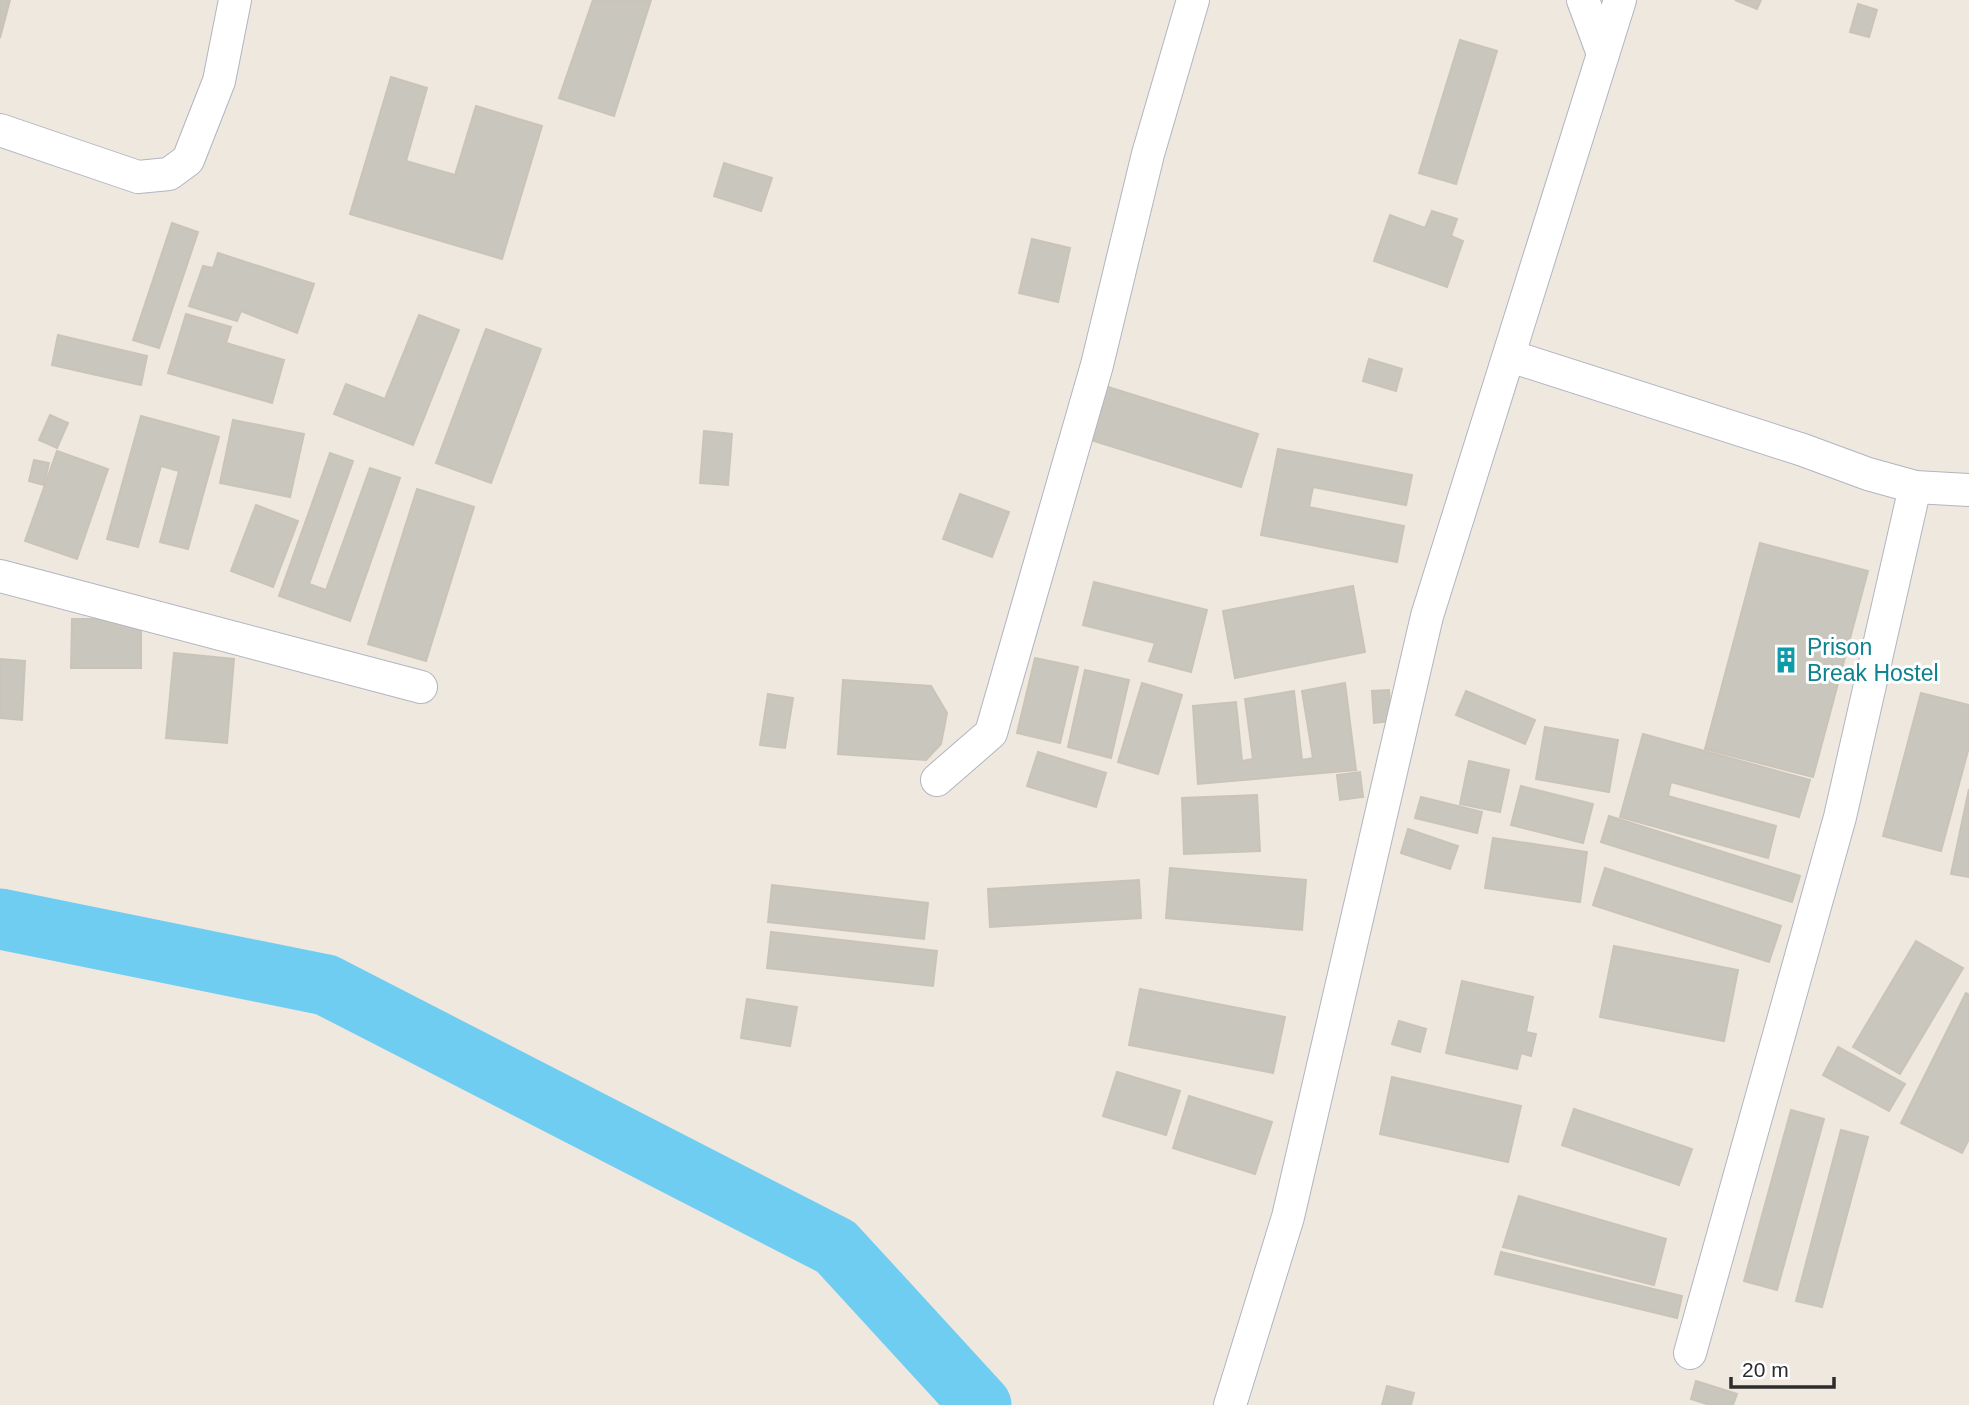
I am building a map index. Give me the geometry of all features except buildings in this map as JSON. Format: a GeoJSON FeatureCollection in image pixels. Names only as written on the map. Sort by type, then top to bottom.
{"type":"FeatureCollection","features":[{"type":"Feature","properties":{"kind":"street"},"geometry":{"type":"LineString","coordinates":[[0,130],[138,177],[169,174],[188,160],[219,81],[235,0]]}},
{"type":"Feature","properties":{"kind":"street"},"geometry":{"type":"LineString","coordinates":[[937,780],[991,733],[1097,366],[1148,154],[1193,0]]}},
{"type":"Feature","properties":{"kind":"street"},"geometry":{"type":"LineString","coordinates":[[1583,0],[1604,54]]}},
{"type":"Feature","properties":{"kind":"street"},"geometry":{"type":"LineString","coordinates":[[1230,1405],[1288,1217],[1427,616],[1620,0]]}},
{"type":"Feature","properties":{"kind":"street"},"geometry":{"type":"LineString","coordinates":[[1510,356],[1803,450],[1868,474],[1915,486],[1969,490]]}},
{"type":"Feature","properties":{"kind":"street"},"geometry":{"type":"LineString","coordinates":[[1690,1353],[1840,817],[1915,486]]}},
{"type":"Feature","properties":{"kind":"street"},"geometry":{"type":"LineString","coordinates":[[0,576],[421,687]]}},
{"type":"Feature","properties":{"kind":"waterway"},"geometry":{"type":"LineString","coordinates":[[0,919],[326,985],[836,1247],[981,1405]]}},
{"type":"Feature","properties":{"kind":"place","name":"Prison Break Hostel"},"geometry":{"type":"Point","coordinates":[1786,660]}}]}
